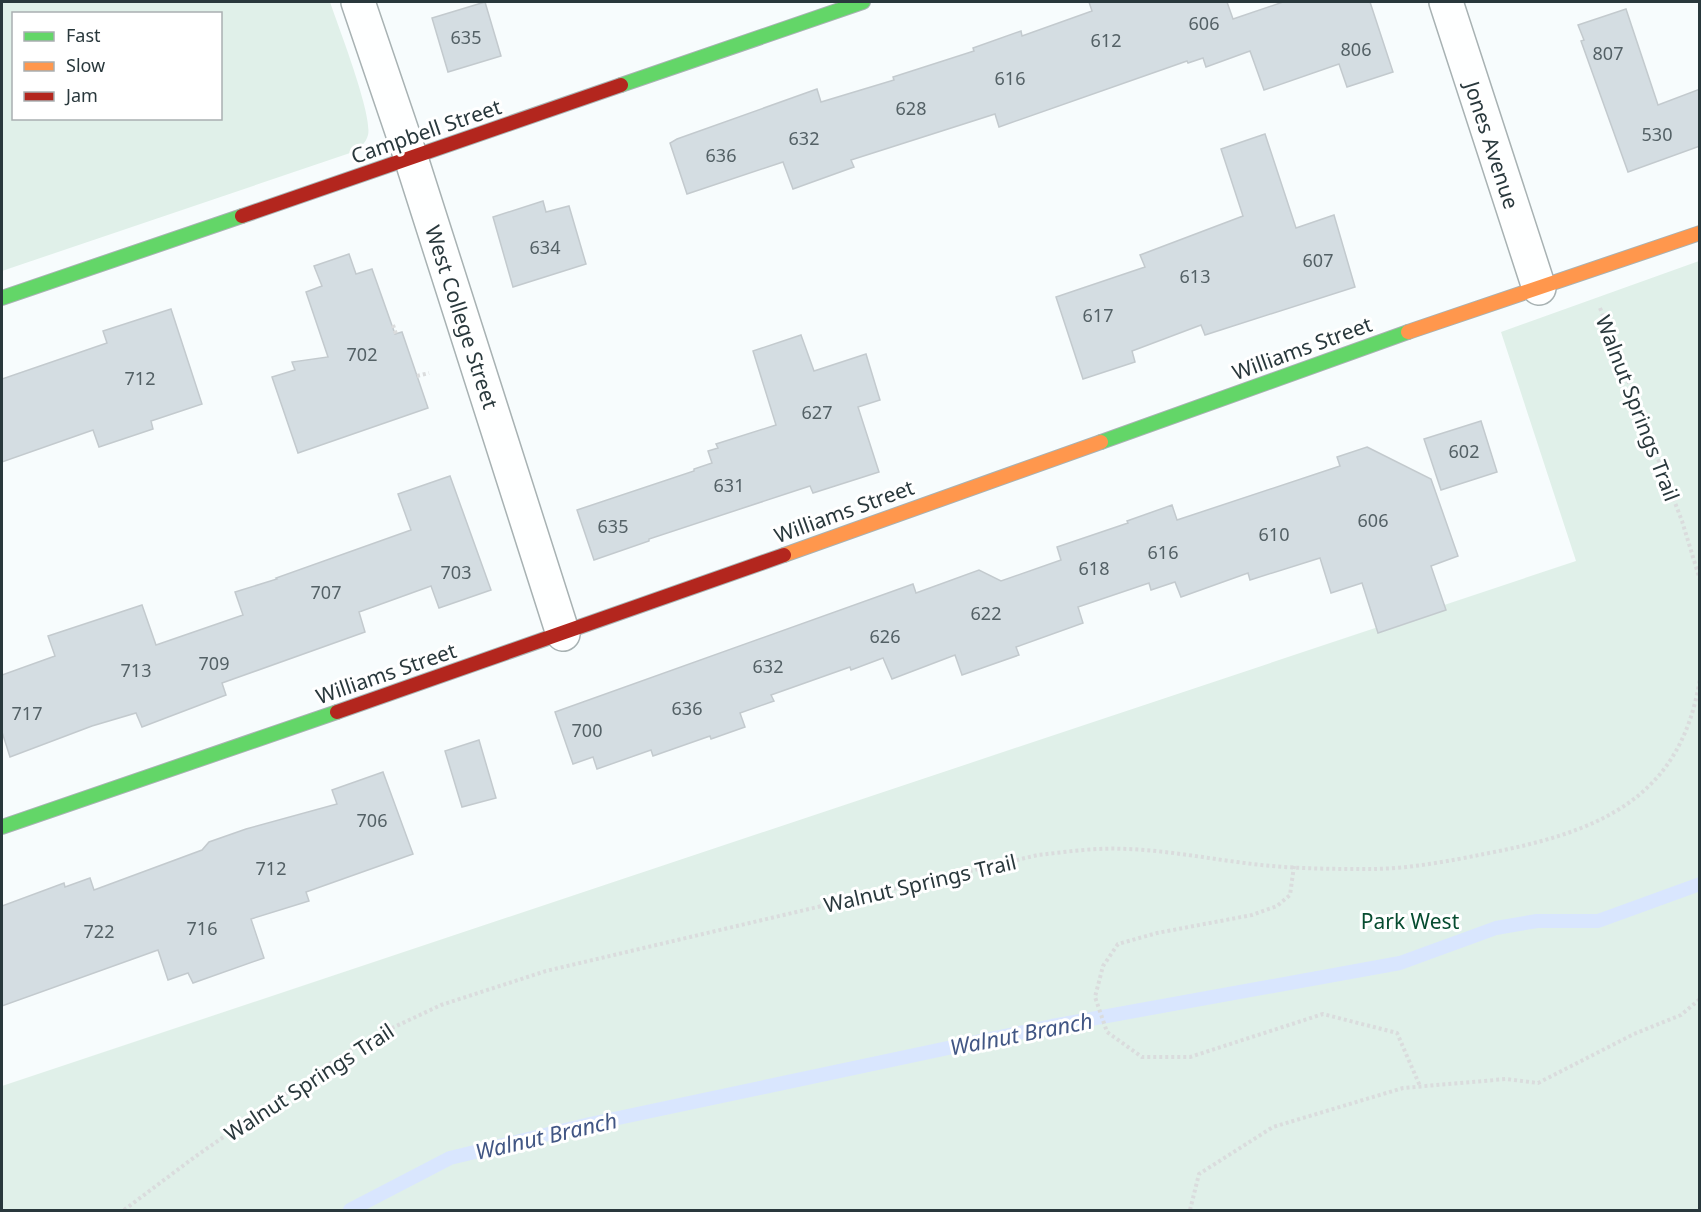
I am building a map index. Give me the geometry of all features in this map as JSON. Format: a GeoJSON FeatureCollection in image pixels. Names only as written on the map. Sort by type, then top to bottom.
{"type":"FeatureCollection","features":[{"type":"Feature","properties":{"kind":"street","name":"West College Street"},"geometry":{"type":"LineString","coordinates":[[358,2],[411,158],[562,634]]}},
{"type":"Feature","properties":{"kind":"street","name":"Campbell Street"},"geometry":{"type":"LineString","coordinates":[[2,298],[863,2]]}},
{"type":"Feature","properties":{"kind":"street","name":"Jones Avenue"},"geometry":{"type":"LineString","coordinates":[[1446,2],[1539,288]]}},
{"type":"Feature","properties":{"kind":"street","name":"Williams Street"},"geometry":{"type":"LineString","coordinates":[[2,827],[562,634],[1700,233]]}},
{"type":"Feature","properties":{"kind":"path","name":"Walnut Springs Trail"},"geometry":{"type":"LineString","coordinates":[[1586,272],[1682,522],[1700,580]]}},
{"type":"Feature","properties":{"kind":"path"},"geometry":{"type":"LineString","coordinates":[[393,325],[396,334]]}},
{"type":"Feature","properties":{"kind":"path"},"geometry":{"type":"LineString","coordinates":[[417,376],[429,373]]}},
{"type":"Feature","properties":{"kind":"path","name":"Walnut Springs Trail"},"geometry":{"type":"LineString","coordinates":[[124,1210],[196,1156],[373,1036],[441,1005],[546,971],[1038,855],[1098,849],[1154,851],[1274,866],[1374,869],[1452,861],[1519,848],[1570,834],[1607,818],[1639,796],[1672,761],[1697,693],[1700,678]]}},
{"type":"Feature","properties":{"kind":"path"},"geometry":{"type":"LineString","coordinates":[[1294,866],[1290,895],[1277,906],[1252,915],[1157,933],[1118,944],[1103,966],[1095,997],[1107,1032],[1142,1057],[1191,1057],[1323,1014],[1397,1033],[1420,1086]]}},
{"type":"Feature","properties":{"kind":"path"},"geometry":{"type":"LineString","coordinates":[[1190,1210],[1199,1174],[1273,1127],[1420,1086],[1506,1079],[1538,1083],[1634,1034],[1681,1015],[1700,999]]}},
{"type":"Feature","properties":{"kind":"green space"},"geometry":{"type":"Polygon","coordinates":[[[2,2],[330,2],[354,70],[368,125],[366,140],[353,152],[2,271],[2,2]]]}},
{"type":"Feature","properties":{"kind":"green space","name":"Park West"},"geometry":{"type":"Polygon","coordinates":[[[1699,261],[1699,1210],[2,1210],[2,1086],[1576,561],[1501,332],[1699,261]]]}},
{"type":"Feature","properties":{"kind":"building"},"geometry":{"type":"Polygon","coordinates":[[[485,2],[501,56],[448,72],[432,18],[485,2]]]}},
{"type":"Feature","properties":{"kind":"building"},"geometry":{"type":"Polygon","coordinates":[[[1089,2],[1227,2],[1233,19],[1283,2],[1370,2],[1393,72],[1347,87],[1339,64],[1264,90],[1250,51],[1206,67],[1203,58],[1188,63],[1187,61],[999,127],[995,114],[851,160],[854,167],[793,189],[783,162],[687,194],[670,143],[677,139],[817,89],[821,102],[894,80],[893,77],[974,51],[973,48],[1021,31],[1022,36],[1092,11],[1089,2]]]}},
{"type":"Feature","properties":{"kind":"building"},"geometry":{"type":"Polygon","coordinates":[[[1626,9],[1658,105],[1700,89],[1700,146],[1628,172],[1581,41],[1584,40],[1578,25],[1626,9]]]}},
{"type":"Feature","properties":{"kind":"building"},"geometry":{"type":"Polygon","coordinates":[[[1265,134],[1296,228],[1334,215],[1355,287],[1205,335],[1201,325],[1132,351],[1135,362],[1083,379],[1056,297],[1145,267],[1140,255],[1243,216],[1221,149],[1265,134]]]}},
{"type":"Feature","properties":{"kind":"building"},"geometry":{"type":"Polygon","coordinates":[[[543,201],[546,212],[569,206],[586,264],[513,287],[493,217],[543,201]]]}},
{"type":"Feature","properties":{"kind":"building"},"geometry":{"type":"Polygon","coordinates":[[[349,254],[356,274],[372,269],[395,334],[402,332],[428,408],[298,453],[272,377],[295,370],[292,362],[328,357],[306,292],[322,286],[314,266],[349,254]]]}},
{"type":"Feature","properties":{"kind":"building"},"geometry":{"type":"Polygon","coordinates":[[[171,309],[202,404],[151,421],[153,429],[99,447],[93,430],[2,462],[2,379],[107,343],[103,331],[171,309]]]}},
{"type":"Feature","properties":{"kind":"building"},"geometry":{"type":"Polygon","coordinates":[[[801,335],[814,371],[866,354],[880,400],[858,407],[879,472],[813,493],[810,486],[649,539],[649,541],[594,560],[577,510],[694,471],[694,469],[712,463],[708,451],[718,448],[716,444],[776,425],[753,351],[801,335]]]}},
{"type":"Feature","properties":{"kind":"building"},"geometry":{"type":"Polygon","coordinates":[[[1481,421],[1497,472],[1441,490],[1424,439],[1481,421]]]}},
{"type":"Feature","properties":{"kind":"building"},"geometry":{"type":"Polygon","coordinates":[[[1367,447],[1431,479],[1458,556],[1431,566],[1446,610],[1378,633],[1362,583],[1331,593],[1320,558],[1250,580],[1248,573],[1181,597],[1175,582],[1151,590],[1149,583],[1078,607],[1083,623],[1016,647],[1019,655],[962,675],[955,655],[892,679],[883,658],[851,670],[850,667],[771,695],[774,701],[740,713],[745,727],[711,739],[710,736],[653,756],[651,750],[597,769],[593,757],[573,764],[555,712],[913,584],[916,593],[979,570],[1001,581],[1061,560],[1057,547],[1128,523],[1127,521],[1172,505],[1177,520],[1340,466],[1337,457],[1367,447]]]}},
{"type":"Feature","properties":{"kind":"building"},"geometry":{"type":"Polygon","coordinates":[[[450,476],[491,590],[439,608],[431,586],[359,612],[365,632],[222,683],[226,695],[142,727],[136,713],[92,726],[10,757],[2,732],[2,675],[55,656],[48,636],[142,605],[156,645],[243,615],[235,592],[411,530],[398,494],[450,476]]]}},
{"type":"Feature","properties":{"kind":"building"},"geometry":{"type":"Polygon","coordinates":[[[479,740],[496,798],[462,807],[445,751],[479,740]]]}},
{"type":"Feature","properties":{"kind":"building"},"geometry":{"type":"Polygon","coordinates":[[[383,772],[413,854],[306,892],[309,901],[251,919],[264,958],[193,983],[188,973],[168,980],[158,950],[2,1006],[2,906],[64,883],[65,887],[90,878],[94,890],[202,850],[209,842],[246,829],[337,804],[332,790],[383,772]]]}},
{"type":"Feature","properties":{"kind":"waterway","name":"Walnut Branch"},"geometry":{"type":"LineString","coordinates":[[350,1210],[450,1158],[590,1124],[1052,1026],[1400,963],[1496,928],[1537,921],[1598,921],[1700,884]]}},
{"type":"Feature","properties":{"kind":"traffic: fast"},"geometry":{"type":"LineString","coordinates":[[621,85],[863,2]]}},
{"type":"Feature","properties":{"kind":"traffic: fast"},"geometry":{"type":"LineString","coordinates":[[2,298],[242,216]]}},
{"type":"Feature","properties":{"kind":"traffic: fast"},"geometry":{"type":"LineString","coordinates":[[1101,442],[1408,332]]}},
{"type":"Feature","properties":{"kind":"traffic: fast"},"geometry":{"type":"LineString","coordinates":[[2,827],[337,712]]}},
{"type":"Feature","properties":{"kind":"traffic: slow"},"geometry":{"type":"LineString","coordinates":[[1408,332],[1700,233]]}},
{"type":"Feature","properties":{"kind":"traffic: slow"},"geometry":{"type":"LineString","coordinates":[[784,555],[1101,442]]}},
{"type":"Feature","properties":{"kind":"traffic: jam"},"geometry":{"type":"LineString","coordinates":[[242,216],[621,85]]}},
{"type":"Feature","properties":{"kind":"traffic: jam"},"geometry":{"type":"LineString","coordinates":[[337,712],[784,555]]}}]}
